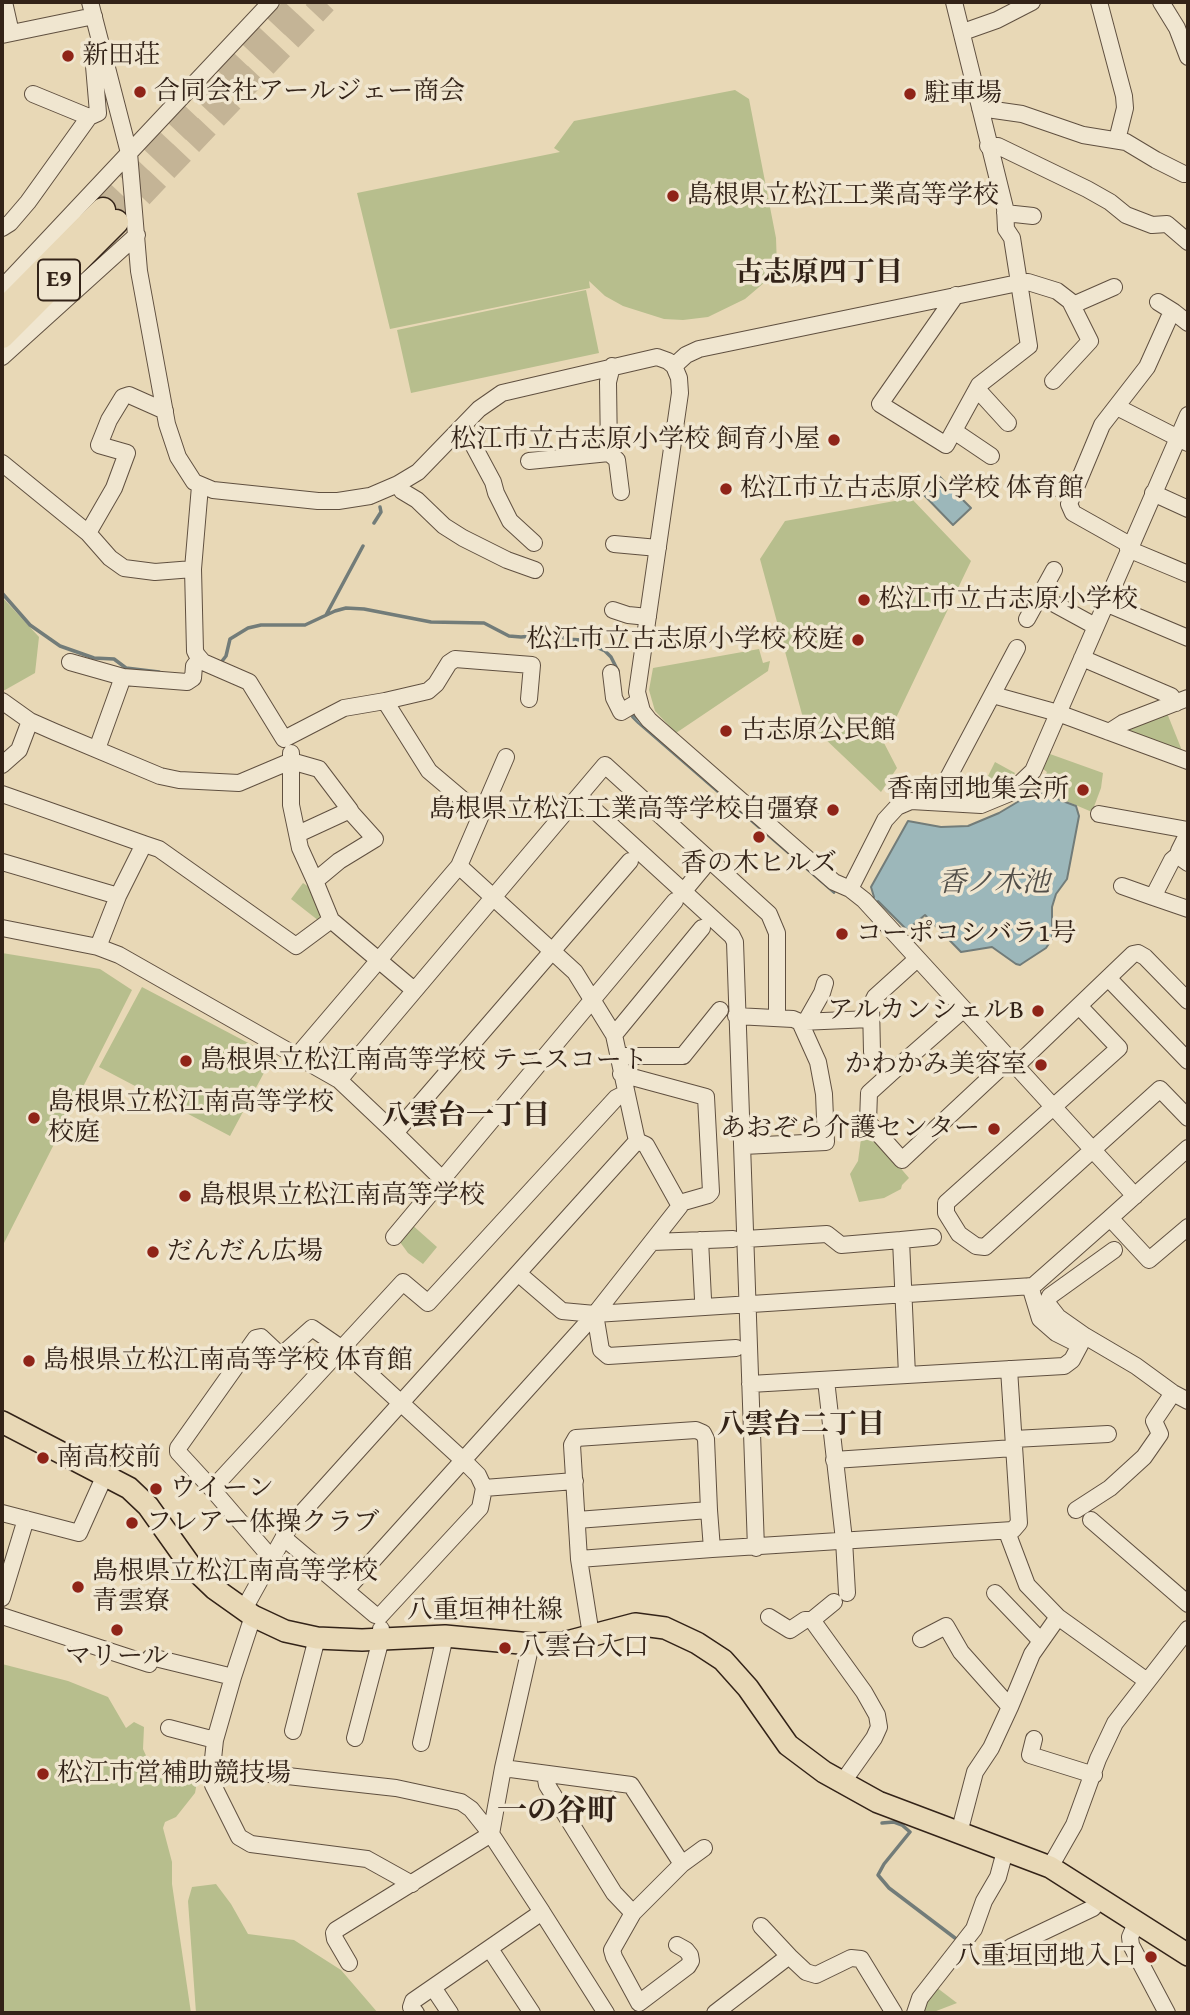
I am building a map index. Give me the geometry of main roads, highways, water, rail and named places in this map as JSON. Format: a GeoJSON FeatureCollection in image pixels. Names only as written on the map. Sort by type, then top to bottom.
{"type":"FeatureCollection","features":[{"type":"Feature","properties":{"kind":"highway","name":"E9"},"geometry":{"type":"LineString","coordinates":[[2,312],[110,216],[2,336]]}},
{"type":"Feature","properties":{"kind":"main road","name":"八重垣神社線"},"geometry":{"type":"LineString","coordinates":[[2,1422],[138,1495],[190,1566],[215,1589],[249,1612],[285,1631],[317,1638],[445,1636],[531,1644],[563,1643],[628,1625],[648,1624],[665,1628],[723,1660],[739,1677],[788,1745],[807,1761],[842,1783],[878,1802],[1050,1867],[1188,1955]]}},
{"type":"Feature","properties":{"kind":"water"},"geometry":{"type":"Polygon","coordinates":[[[937,474],[971,508],[953,525],[920,491],[937,474]]]}},
{"type":"Feature","properties":{"kind":"water"},"geometry":{"type":"Polygon","coordinates":[[[633,715],[835,891],[834,893],[638,723],[633,715]]]}},
{"type":"Feature","properties":{"kind":"water","name":"香ノ木池"},"geometry":{"type":"Polygon","coordinates":[[[1036,791],[1076,806],[1079,816],[1067,879],[1056,894],[1052,907],[1052,939],[1046,948],[1020,965],[992,947],[961,952],[925,915],[907,930],[878,901],[875,903],[872,899],[874,897],[871,887],[908,821],[941,827],[968,826],[999,813],[1036,791]]]}},
{"type":"Feature","properties":{"kind":"waterway"},"geometry":{"type":"LineString","coordinates":[[374,523],[381,512],[380,507]]}},
{"type":"Feature","properties":{"kind":"waterway"},"geometry":{"type":"LineString","coordinates":[[326,615],[363,546]]}},
{"type":"Feature","properties":{"kind":"waterway"},"geometry":{"type":"LineString","coordinates":[[2,593],[30,625],[60,646],[94,658],[114,659],[126,668],[159,672]]}},
{"type":"Feature","properties":{"kind":"waterway"},"geometry":{"type":"LineString","coordinates":[[219,665],[226,656],[230,639],[248,628],[261,625],[305,625],[346,608],[431,622],[484,623],[509,636],[555,634],[566,639],[581,640],[605,651],[618,671]]}},
{"type":"Feature","properties":{"kind":"waterway"},"geometry":{"type":"LineString","coordinates":[[882,1823],[894,1822],[910,1832],[878,1875],[889,1888],[955,1938]]}},
{"type":"Feature","properties":{"kind":"tunnel"},"geometry":{"type":"LineString","coordinates":[[103,210],[299,2]]}},
{"type":"Feature","properties":{"kind":"tunnel"},"geometry":{"type":"LineString","coordinates":[[116,222],[325,2]]}},
{"type":"Feature","properties":{"kind":"place","name":"新田荘"},"geometry":{"type":"Point","coordinates":[68,56]}},
{"type":"Feature","properties":{"kind":"place","name":"合同会社アールジェー商会"},"geometry":{"type":"Point","coordinates":[140,92]}},
{"type":"Feature","properties":{"kind":"place","name":"駐車場"},"geometry":{"type":"Point","coordinates":[910,94]}},
{"type":"Feature","properties":{"kind":"place","name":"島根県立松江工業高等学校"},"geometry":{"type":"Point","coordinates":[673,196]}},
{"type":"Feature","properties":{"kind":"place","name":"松江市立古志原小学校 飼育小屋"},"geometry":{"type":"Point","coordinates":[834,440]}},
{"type":"Feature","properties":{"kind":"place","name":"松江市立古志原小学校 体育館"},"geometry":{"type":"Point","coordinates":[726,489]}},
{"type":"Feature","properties":{"kind":"place","name":"松江市立古志原小学校"},"geometry":{"type":"Point","coordinates":[864,600]}},
{"type":"Feature","properties":{"kind":"place","name":"松江市立古志原小学校 校庭"},"geometry":{"type":"Point","coordinates":[858,640]}},
{"type":"Feature","properties":{"kind":"place","name":"古志原公民館"},"geometry":{"type":"Point","coordinates":[726,731]}},
{"type":"Feature","properties":{"kind":"place","name":"香南団地集会所"},"geometry":{"type":"Point","coordinates":[1083,790]}},
{"type":"Feature","properties":{"kind":"place","name":"島根県立松江工業高等学校自彊寮"},"geometry":{"type":"Point","coordinates":[833,810]}},
{"type":"Feature","properties":{"kind":"place","name":"香の木ヒルズ"},"geometry":{"type":"Point","coordinates":[759,837]}},
{"type":"Feature","properties":{"kind":"place","name":"コーポコシバラ1号"},"geometry":{"type":"Point","coordinates":[842,934]}},
{"type":"Feature","properties":{"kind":"place","name":"アルカンシェルB"},"geometry":{"type":"Point","coordinates":[1038,1011]}},
{"type":"Feature","properties":{"kind":"place","name":"島根県立松江南高等学校 テニスコート"},"geometry":{"type":"Point","coordinates":[186,1061]}},
{"type":"Feature","properties":{"kind":"place","name":"かわかみ美容室"},"geometry":{"type":"Point","coordinates":[1041,1065]}},
{"type":"Feature","properties":{"kind":"place","name":"島根県立松江南高等学校 校庭"},"geometry":{"type":"Point","coordinates":[34,1118]}},
{"type":"Feature","properties":{"kind":"place","name":"あおぞら介護センター"},"geometry":{"type":"Point","coordinates":[994,1129]}},
{"type":"Feature","properties":{"kind":"place","name":"島根県立松江南高等学校"},"geometry":{"type":"Point","coordinates":[185,1196]}},
{"type":"Feature","properties":{"kind":"place","name":"だんだん広場"},"geometry":{"type":"Point","coordinates":[153,1252]}},
{"type":"Feature","properties":{"kind":"place","name":"島根県立松江南高等学校 体育館"},"geometry":{"type":"Point","coordinates":[29,1361]}},
{"type":"Feature","properties":{"kind":"place","name":"南高校前"},"geometry":{"type":"Point","coordinates":[43,1458]}},
{"type":"Feature","properties":{"kind":"place","name":"ウイーン"},"geometry":{"type":"Point","coordinates":[156,1489]}},
{"type":"Feature","properties":{"kind":"place","name":"フレアー体操クラブ"},"geometry":{"type":"Point","coordinates":[132,1523]}},
{"type":"Feature","properties":{"kind":"place","name":"島根県立松江南高等学校 青雲寮"},"geometry":{"type":"Point","coordinates":[78,1587]}},
{"type":"Feature","properties":{"kind":"place","name":"マリール"},"geometry":{"type":"Point","coordinates":[117,1630]}},
{"type":"Feature","properties":{"kind":"place","name":"八雲台入口"},"geometry":{"type":"Point","coordinates":[505,1648]}},
{"type":"Feature","properties":{"kind":"place","name":"松江市営補助競技場"},"geometry":{"type":"Point","coordinates":[43,1774]}},
{"type":"Feature","properties":{"kind":"place","name":"八重垣団地入口"},"geometry":{"type":"Point","coordinates":[1151,1957]}},
{"type":"Feature","properties":{"kind":"district","name":"古志原四丁目"},"geometry":{"type":"Point","coordinates":[819,274]}},
{"type":"Feature","properties":{"kind":"district","name":"八雲台一丁目"},"geometry":{"type":"Point","coordinates":[466,1117]}},
{"type":"Feature","properties":{"kind":"district","name":"八雲台二丁目"},"geometry":{"type":"Point","coordinates":[801,1426]}},
{"type":"Feature","properties":{"kind":"district","name":"一の谷町"},"geometry":{"type":"Point","coordinates":[557,1812]}}]}
